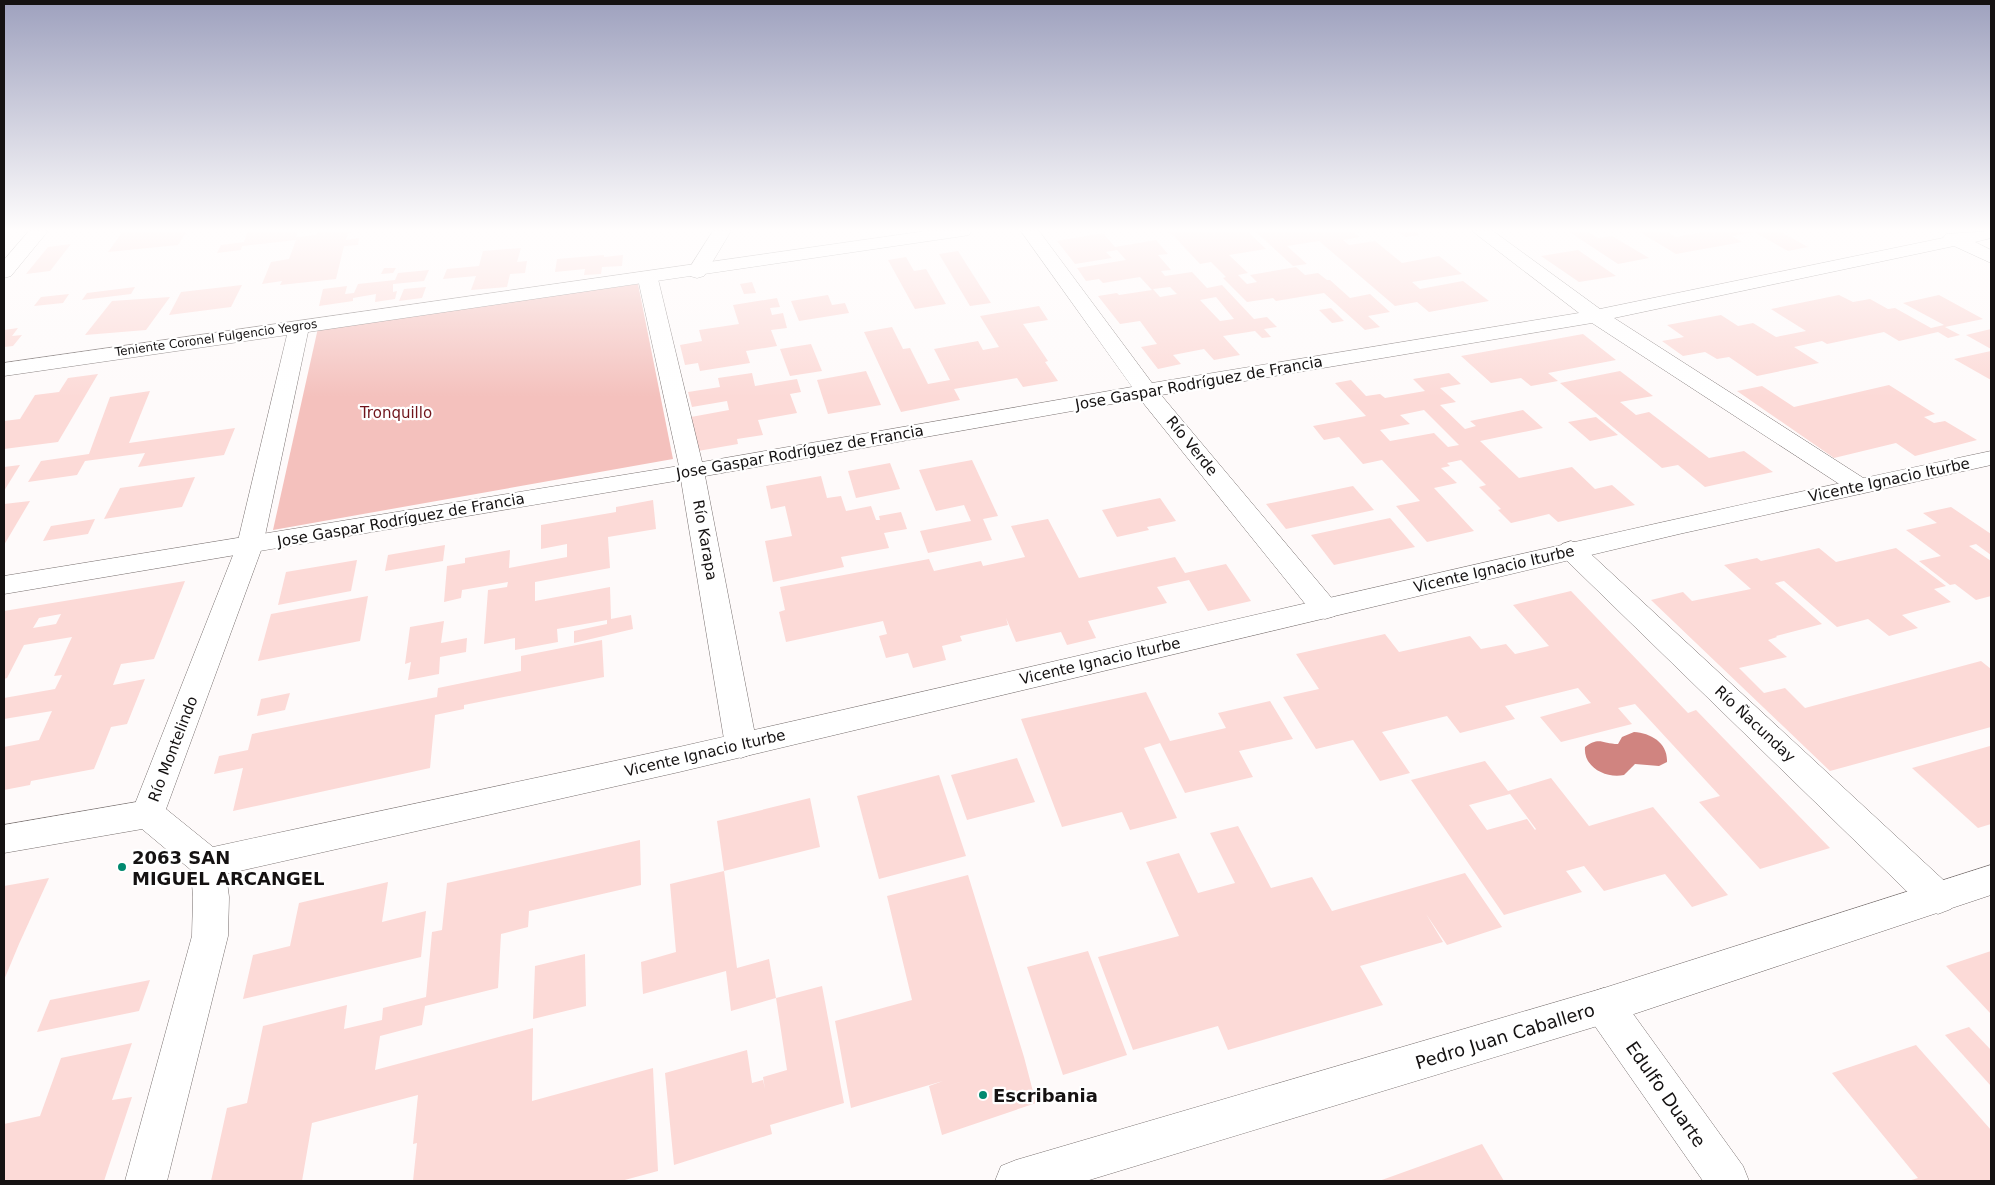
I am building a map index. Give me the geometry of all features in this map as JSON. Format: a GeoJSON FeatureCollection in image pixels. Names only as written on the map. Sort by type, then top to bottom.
{"type":"FeatureCollection","features":[{"type":"Feature","properties":{"kind":"street","name":"Teniente Coronel Fulgencio Yegros"},"geometry":{"type":"LineString","coordinates":[[4,369],[299,326],[594,286]]}},
{"type":"Feature","properties":{"kind":"street","name":"Río Karapa"},"geometry":{"type":"LineString","coordinates":[[650,286],[692,471],[741,745]]}},
{"type":"Feature","properties":{"kind":"street","name":"Río Verde"},"geometry":{"type":"LineString","coordinates":[[1070,286],[1146,391],[1325,608]]}},
{"type":"Feature","properties":{"kind":"street"},"geometry":{"type":"LineString","coordinates":[[1556,286],[1596,316],[1859,486]]}},
{"type":"Feature","properties":{"kind":"street","name":"Jose Gaspar Rodríguez de Francia"},"geometry":{"type":"LineString","coordinates":[[4,585],[692,471],[1146,391],[1596,316],[1736,286]]}},
{"type":"Feature","properties":{"kind":"street","name":"Río Montelindo"},"geometry":{"type":"LineString","coordinates":[[208,862],[181,843],[148,814],[250,545],[299,326]]}},
{"type":"Feature","properties":{"kind":"street","name":"Vicente Ignacio Iturbe"},"geometry":{"type":"LineString","coordinates":[[208,862],[741,745],[1571,550],[1991,458]]}},
{"type":"Feature","properties":{"kind":"street","name":"Río Ñacunday"},"geometry":{"type":"LineString","coordinates":[[1571,550],[1938,898]]}},
{"type":"Feature","properties":{"kind":"street"},"geometry":{"type":"LineString","coordinates":[[4,839],[148,814]]}},
{"type":"Feature","properties":{"kind":"street"},"geometry":{"type":"LineString","coordinates":[[146,1181],[210,936],[211,898],[208,862]]}},
{"type":"Feature","properties":{"kind":"street","name":"Pedro Juan Caballero"},"geometry":{"type":"LineString","coordinates":[[1016,1181],[1604,1006],[1991,880]]}},
{"type":"Feature","properties":{"kind":"street","name":"Edulfo Duarte"},"geometry":{"type":"LineString","coordinates":[[1604,1006],[1728,1181]]}},
{"type":"Feature","properties":{"kind":"green space","name":"Tronquillo"},"geometry":{"type":"Polygon","coordinates":[[[621,286],[638,286],[673,459],[273,530],[318,328],[621,286]]]}},
{"type":"Feature","properties":{"kind":"shaded area"},"geometry":{"type":"Polygon","coordinates":[[[1634,732],[1646,734],[1657,740],[1665,749],[1667,762],[1659,766],[1635,764],[1624,775],[1617,776],[1603,773],[1592,766],[1585,754],[1585,747],[1598,741],[1618,744],[1622,737],[1634,732]]]}},
{"type":"Feature","properties":{"kind":"building"},"geometry":{"type":"Polygon","coordinates":[[[241,286],[231,307],[169,315],[181,292],[241,286]]]}},
{"type":"Feature","properties":{"kind":"building"},"geometry":{"type":"Polygon","coordinates":[[[347,286],[345,294],[354,293],[357,286],[393,286],[393,292],[397,291],[395,299],[375,302],[376,294],[353,298],[353,301],[319,306],[323,289],[347,286]]]}},
{"type":"Feature","properties":{"kind":"building"},"geometry":{"type":"Polygon","coordinates":[[[472,286],[507,286],[507,287],[471,290],[472,286]]]}},
{"type":"Feature","properties":{"kind":"building"},"geometry":{"type":"Polygon","coordinates":[[[741,286],[754,286],[756,293],[744,294],[741,286]]]}},
{"type":"Feature","properties":{"kind":"building"},"geometry":{"type":"Polygon","coordinates":[[[902,286],[936,286],[946,304],[915,309],[902,286]]]}},
{"type":"Feature","properties":{"kind":"building"},"geometry":{"type":"Polygon","coordinates":[[[958,286],[980,286],[991,303],[970,306],[958,286]]]}},
{"type":"Feature","properties":{"kind":"building"},"geometry":{"type":"Polygon","coordinates":[[[1149,286],[1205,286],[1207,288],[1223,286],[1254,319],[1267,317],[1277,327],[1264,329],[1271,337],[1262,338],[1255,331],[1223,336],[1240,355],[1214,360],[1204,349],[1173,355],[1181,364],[1158,369],[1141,347],[1157,344],[1140,321],[1120,324],[1098,296],[1152,290],[1149,286]],[[1170,287],[1153,289],[1160,297],[1177,294],[1170,287]],[[1216,297],[1200,300],[1220,321],[1234,319],[1216,297]]]}},
{"type":"Feature","properties":{"kind":"building"},"geometry":{"type":"Polygon","coordinates":[[[1231,286],[1337,286],[1350,298],[1370,294],[1390,312],[1368,316],[1380,327],[1365,330],[1324,293],[1276,301],[1273,298],[1247,302],[1231,286]]]}},
{"type":"Feature","properties":{"kind":"building"},"geometry":{"type":"Polygon","coordinates":[[[1372,286],[1417,286],[1420,289],[1435,286],[1470,286],[1489,301],[1429,312],[1417,302],[1395,306],[1372,286]]]}},
{"type":"Feature","properties":{"kind":"building"},"geometry":{"type":"Polygon","coordinates":[[[135,287],[131,294],[82,300],[87,293],[135,287]]]}},
{"type":"Feature","properties":{"kind":"building"},"geometry":{"type":"Polygon","coordinates":[[[426,287],[422,298],[399,301],[404,289],[426,287]]]}},
{"type":"Feature","properties":{"kind":"building"},"geometry":{"type":"Polygon","coordinates":[[[69,294],[63,303],[34,306],[41,297],[69,294]]]}},
{"type":"Feature","properties":{"kind":"building"},"geometry":{"type":"Polygon","coordinates":[[[828,295],[832,305],[845,303],[849,313],[799,321],[791,301],[828,295]]]}},
{"type":"Feature","properties":{"kind":"building"},"geometry":{"type":"Polygon","coordinates":[[[1839,295],[1853,302],[1870,299],[1888,309],[1895,308],[1931,328],[1944,325],[1903,303],[1939,295],[1983,319],[1945,327],[1960,335],[1948,338],[1938,332],[1899,341],[1884,332],[1827,344],[1822,341],[1794,347],[1819,363],[1757,376],[1729,357],[1717,359],[1705,352],[1683,356],[1662,341],[1684,337],[1667,325],[1721,315],[1738,326],[1753,323],[1776,337],[1806,331],[1771,309],[1839,295]]]}},
{"type":"Feature","properties":{"kind":"building"},"geometry":{"type":"Polygon","coordinates":[[[170,297],[146,330],[85,335],[112,301],[170,297]]]}},
{"type":"Feature","properties":{"kind":"building"},"geometry":{"type":"Polygon","coordinates":[[[777,298],[780,307],[770,308],[772,315],[783,313],[787,328],[771,330],[777,346],[746,351],[750,363],[700,371],[698,363],[685,365],[680,345],[702,341],[699,330],[739,324],[733,305],[777,298]]]}},
{"type":"Feature","properties":{"kind":"building"},"geometry":{"type":"Polygon","coordinates":[[[1039,306],[1048,320],[1023,324],[1048,361],[1045,362],[1058,381],[1023,387],[1017,378],[954,389],[960,400],[901,412],[864,332],[892,327],[903,349],[910,348],[928,384],[950,380],[934,349],[978,341],[983,350],[999,347],[980,316],[1039,306]]]}},
{"type":"Feature","properties":{"kind":"building"},"geometry":{"type":"Polygon","coordinates":[[[1331,308],[1344,321],[1332,323],[1319,310],[1331,308]]]}},
{"type":"Feature","properties":{"kind":"building"},"geometry":{"type":"Polygon","coordinates":[[[18,328],[12,336],[22,335],[13,346],[4,347],[4,330],[18,328]]]}},
{"type":"Feature","properties":{"kind":"building"},"geometry":{"type":"Polygon","coordinates":[[[1991,329],[1991,349],[1966,335],[1991,329]]]}},
{"type":"Feature","properties":{"kind":"building"},"geometry":{"type":"Polygon","coordinates":[[[1583,334],[1616,360],[1548,373],[1558,381],[1531,386],[1521,378],[1491,383],[1461,356],[1583,334]]]}},
{"type":"Feature","properties":{"kind":"building"},"geometry":{"type":"Polygon","coordinates":[[[811,344],[822,371],[790,376],[780,349],[811,344]]]}},
{"type":"Feature","properties":{"kind":"building"},"geometry":{"type":"Polygon","coordinates":[[[1991,351],[1991,380],[1954,359],[1991,351]]]}},
{"type":"Feature","properties":{"kind":"building"},"geometry":{"type":"Polygon","coordinates":[[[866,371],[881,405],[828,414],[817,380],[866,371]]]}},
{"type":"Feature","properties":{"kind":"building"},"geometry":{"type":"Polygon","coordinates":[[[1620,371],[1653,396],[1620,402],[1636,415],[1649,412],[1709,458],[1744,451],[1773,472],[1705,487],[1678,465],[1662,468],[1560,383],[1620,371]]]}},
{"type":"Feature","properties":{"kind":"building"},"geometry":{"type":"Polygon","coordinates":[[[752,373],[755,386],[797,379],[801,392],[790,394],[797,413],[758,420],[763,435],[737,439],[738,444],[698,451],[691,417],[729,410],[727,401],[692,407],[688,392],[720,387],[718,378],[752,373]]]}},
{"type":"Feature","properties":{"kind":"building"},"geometry":{"type":"Polygon","coordinates":[[[1449,373],[1461,384],[1440,388],[1456,402],[1440,405],[1465,429],[1476,426],[1470,421],[1523,410],[1543,428],[1480,441],[1519,478],[1572,467],[1595,489],[1612,485],[1635,505],[1558,522],[1549,514],[1511,523],[1498,510],[1501,509],[1479,487],[1486,485],[1461,460],[1447,463],[1450,466],[1441,468],[1457,483],[1434,488],[1474,531],[1427,542],[1396,506],[1420,501],[1382,460],[1363,464],[1339,437],[1324,440],[1313,426],[1366,416],[1335,383],[1351,380],[1366,396],[1380,394],[1385,398],[1425,391],[1413,379],[1449,373]],[[1424,410],[1400,415],[1410,424],[1380,430],[1390,441],[1434,433],[1448,447],[1459,445],[1424,410]]]}},
{"type":"Feature","properties":{"kind":"building"},"geometry":{"type":"Polygon","coordinates":[[[98,374],[58,442],[4,449],[4,421],[20,419],[35,395],[59,392],[68,378],[98,374]]]}},
{"type":"Feature","properties":{"kind":"building"},"geometry":{"type":"Polygon","coordinates":[[[1889,385],[1935,414],[1924,417],[1934,423],[1945,421],[1977,440],[1915,456],[1896,443],[1834,458],[1737,391],[1762,386],[1794,407],[1889,385]]]}},
{"type":"Feature","properties":{"kind":"building"},"geometry":{"type":"Polygon","coordinates":[[[150,391],[129,443],[235,428],[224,455],[138,467],[145,453],[85,461],[77,475],[28,482],[41,461],[89,454],[110,397],[150,391]]]}},
{"type":"Feature","properties":{"kind":"building"},"geometry":{"type":"Polygon","coordinates":[[[1596,417],[1618,435],[1590,441],[1568,422],[1596,417]]]}},
{"type":"Feature","properties":{"kind":"building"},"geometry":{"type":"Polygon","coordinates":[[[972,460],[998,516],[983,519],[992,540],[928,553],[920,531],[971,521],[964,505],[936,511],[919,470],[972,460]]]}},
{"type":"Feature","properties":{"kind":"building"},"geometry":{"type":"Polygon","coordinates":[[[890,463],[900,489],[856,498],[848,471],[890,463]]]}},
{"type":"Feature","properties":{"kind":"building"},"geometry":{"type":"Polygon","coordinates":[[[20,465],[4,491],[4,467],[20,465]]]}},
{"type":"Feature","properties":{"kind":"building"},"geometry":{"type":"Polygon","coordinates":[[[821,476],[827,498],[841,496],[846,511],[871,506],[876,520],[880,520],[879,516],[901,512],[907,529],[884,533],[889,548],[841,557],[844,567],[773,582],[765,541],[792,536],[785,506],[771,509],[766,486],[821,476]]]}},
{"type":"Feature","properties":{"kind":"building"},"geometry":{"type":"Polygon","coordinates":[[[195,477],[182,507],[104,519],[120,488],[195,477]]]}},
{"type":"Feature","properties":{"kind":"building"},"geometry":{"type":"Polygon","coordinates":[[[1353,486],[1374,510],[1286,529],[1266,504],[1353,486]]]}},
{"type":"Feature","properties":{"kind":"building"},"geometry":{"type":"Polygon","coordinates":[[[1160,498],[1176,521],[1147,527],[1149,530],[1117,537],[1102,510],[1160,498]]]}},
{"type":"Feature","properties":{"kind":"building"},"geometry":{"type":"Polygon","coordinates":[[[653,500],[656,529],[608,537],[610,568],[535,582],[535,601],[610,587],[611,619],[631,615],[633,629],[574,643],[574,631],[607,624],[607,620],[557,629],[558,642],[515,650],[515,638],[484,644],[488,590],[507,587],[508,582],[462,590],[461,598],[444,602],[447,566],[465,563],[465,558],[510,550],[509,568],[567,557],[567,544],[541,549],[541,525],[616,512],[616,507],[653,500]]]}},
{"type":"Feature","properties":{"kind":"building"},"geometry":{"type":"Polygon","coordinates":[[[30,501],[4,545],[4,504],[30,501]]]}},
{"type":"Feature","properties":{"kind":"building"},"geometry":{"type":"Polygon","coordinates":[[[1951,507],[1991,534],[1991,555],[1976,544],[1969,546],[1991,561],[1991,596],[1976,600],[1955,584],[1950,585],[1919,561],[1941,556],[1906,530],[1937,523],[1923,513],[1951,507]]]}},
{"type":"Feature","properties":{"kind":"building"},"geometry":{"type":"Polygon","coordinates":[[[1390,518],[1415,547],[1334,565],[1311,535],[1390,518]]]}},
{"type":"Feature","properties":{"kind":"building"},"geometry":{"type":"Polygon","coordinates":[[[95,519],[88,534],[43,541],[51,526],[95,519]]]}},
{"type":"Feature","properties":{"kind":"building"},"geometry":{"type":"Polygon","coordinates":[[[1048,519],[1079,578],[1175,557],[1185,573],[1226,564],[1251,601],[1208,611],[1189,580],[1157,587],[1167,603],[1088,621],[1096,638],[1067,645],[1061,632],[1016,642],[1006,618],[1008,625],[960,636],[962,641],[942,646],[946,660],[913,668],[908,653],[886,658],[879,636],[887,634],[883,621],[786,642],[779,612],[785,610],[780,587],[929,559],[934,571],[981,561],[983,566],[1025,557],[1011,526],[1048,519]]]}},
{"type":"Feature","properties":{"kind":"building"},"geometry":{"type":"Polygon","coordinates":[[[445,545],[443,561],[385,571],[388,555],[445,545]]]}},
{"type":"Feature","properties":{"kind":"building"},"geometry":{"type":"Polygon","coordinates":[[[1819,548],[1836,562],[1896,548],[1946,586],[1934,589],[1951,602],[1902,615],[1918,628],[1889,636],[1868,619],[1837,627],[1784,581],[1775,583],[1822,624],[1776,636],[1768,640],[1787,657],[1739,668],[1764,693],[1785,688],[1805,708],[1981,661],[1991,669],[1991,727],[1830,771],[1651,600],[1683,592],[1692,601],[1751,589],[1724,565],[1757,558],[1761,561],[1819,548]]]}},
{"type":"Feature","properties":{"kind":"building"},"geometry":{"type":"Polygon","coordinates":[[[357,560],[351,591],[278,605],[286,572],[357,560]]]}},
{"type":"Feature","properties":{"kind":"building"},"geometry":{"type":"Polygon","coordinates":[[[185,581],[154,659],[121,664],[113,685],[145,679],[127,724],[111,727],[94,769],[31,781],[30,785],[4,790],[4,747],[39,740],[52,711],[4,719],[4,698],[55,689],[62,675],[54,676],[72,637],[24,645],[7,678],[4,679],[4,611],[185,581]],[[61,614],[39,618],[33,628],[56,624],[61,614]]]}},
{"type":"Feature","properties":{"kind":"building"},"geometry":{"type":"Polygon","coordinates":[[[1571,591],[1688,713],[1696,710],[1830,848],[1760,869],[1699,802],[1720,796],[1635,704],[1618,708],[1632,724],[1561,742],[1540,717],[1591,703],[1578,688],[1505,706],[1515,719],[1460,733],[1447,716],[1382,732],[1410,773],[1380,781],[1353,740],[1316,749],[1283,697],[1319,689],[1296,654],[1385,634],[1399,652],[1470,636],[1481,649],[1506,644],[1515,654],[1549,646],[1513,605],[1571,591]]]}},
{"type":"Feature","properties":{"kind":"building"},"geometry":{"type":"Polygon","coordinates":[[[368,596],[360,641],[258,661],[271,614],[368,596]]]}},
{"type":"Feature","properties":{"kind":"building"},"geometry":{"type":"Polygon","coordinates":[[[444,621],[441,643],[467,638],[466,652],[440,657],[439,674],[408,680],[411,662],[405,664],[410,627],[444,621]]]}},
{"type":"Feature","properties":{"kind":"building"},"geometry":{"type":"Polygon","coordinates":[[[602,640],[604,677],[464,705],[464,709],[435,715],[430,768],[233,811],[243,768],[214,774],[219,756],[248,750],[252,734],[437,697],[438,688],[521,671],[521,656],[602,640]]]}},
{"type":"Feature","properties":{"kind":"building"},"geometry":{"type":"Polygon","coordinates":[[[1146,692],[1170,741],[1226,728],[1218,713],[1270,701],[1293,739],[1239,751],[1253,777],[1185,793],[1160,743],[1144,748],[1177,818],[1130,830],[1122,812],[1062,827],[1021,719],[1146,692]]]}},
{"type":"Feature","properties":{"kind":"building"},"geometry":{"type":"Polygon","coordinates":[[[290,693],[285,710],[257,716],[261,699],[290,693]]]}},
{"type":"Feature","properties":{"kind":"building"},"geometry":{"type":"Polygon","coordinates":[[[1990,746],[1991,824],[1978,828],[1912,768],[1990,746]]]}},
{"type":"Feature","properties":{"kind":"building"},"geometry":{"type":"Polygon","coordinates":[[[1017,758],[1035,802],[967,820],[951,775],[1017,758]]]}},
{"type":"Feature","properties":{"kind":"building"},"geometry":{"type":"Polygon","coordinates":[[[1485,761],[1508,791],[1551,778],[1589,826],[1653,807],[1728,895],[1692,907],[1665,874],[1604,891],[1584,866],[1566,871],[1582,892],[1504,915],[1411,780],[1485,761]],[[1510,794],[1469,805],[1487,830],[1527,819],[1536,829],[1510,794]]]}},
{"type":"Feature","properties":{"kind":"building"},"geometry":{"type":"Polygon","coordinates":[[[939,775],[966,856],[879,879],[857,796],[939,775]]]}},
{"type":"Feature","properties":{"kind":"building"},"geometry":{"type":"Polygon","coordinates":[[[810,798],[820,847],[724,871],[717,821],[810,798]]]}},
{"type":"Feature","properties":{"kind":"building"},"geometry":{"type":"Polygon","coordinates":[[[1238,826],[1271,888],[1312,877],[1332,911],[1465,873],[1502,927],[1447,945],[1426,914],[1443,942],[1360,966],[1383,1005],[1228,1050],[1218,1026],[1133,1050],[1098,957],[1179,936],[1146,862],[1179,853],[1198,893],[1235,883],[1210,833],[1238,826]]]}},
{"type":"Feature","properties":{"kind":"building"},"geometry":{"type":"Polygon","coordinates":[[[640,840],[641,885],[529,911],[528,927],[501,934],[498,988],[425,1006],[422,1025],[380,1036],[375,1070],[533,1028],[532,1101],[653,1068],[658,1171],[621,1181],[413,1181],[417,1143],[413,1144],[418,1095],[312,1123],[302,1181],[211,1181],[227,1108],[247,1103],[263,1026],[347,1005],[344,1029],[382,1020],[383,1008],[426,997],[432,932],[442,930],[447,883],[640,840]]]}},
{"type":"Feature","properties":{"kind":"building"},"geometry":{"type":"Polygon","coordinates":[[[724,871],[737,968],[769,959],[776,998],[731,1011],[726,971],[643,994],[641,962],[676,952],[670,884],[724,871]]]}},
{"type":"Feature","properties":{"kind":"building"},"geometry":{"type":"Polygon","coordinates":[[[968,875],[1024,1057],[1036,1103],[942,1135],[929,1086],[943,1081],[851,1108],[835,1021],[912,1000],[887,896],[968,875]]]}},
{"type":"Feature","properties":{"kind":"building"},"geometry":{"type":"Polygon","coordinates":[[[49,878],[19,944],[4,980],[4,886],[49,878]]]}},
{"type":"Feature","properties":{"kind":"building"},"geometry":{"type":"Polygon","coordinates":[[[388,882],[382,922],[426,911],[421,957],[243,999],[253,955],[290,946],[299,903],[388,882]]]}},
{"type":"Feature","properties":{"kind":"building"},"geometry":{"type":"Polygon","coordinates":[[[1088,951],[1127,1055],[1063,1075],[1027,967],[1088,951]]]}},
{"type":"Feature","properties":{"kind":"building"},"geometry":{"type":"Polygon","coordinates":[[[1991,951],[1991,1014],[1946,966],[1991,951]]]}},
{"type":"Feature","properties":{"kind":"building"},"geometry":{"type":"Polygon","coordinates":[[[585,954],[586,1006],[533,1019],[535,966],[585,954]]]}},
{"type":"Feature","properties":{"kind":"building"},"geometry":{"type":"Polygon","coordinates":[[[150,980],[139,1011],[37,1032],[50,1000],[150,980]]]}},
{"type":"Feature","properties":{"kind":"building"},"geometry":{"type":"Polygon","coordinates":[[[822,986],[844,1103],[770,1125],[772,1134],[674,1165],[665,1073],[747,1050],[752,1083],[763,1080],[765,1089],[763,1077],[787,1070],[776,998],[822,986]]]}},
{"type":"Feature","properties":{"kind":"building"},"geometry":{"type":"Polygon","coordinates":[[[1969,1027],[1991,1050],[1991,1086],[1945,1035],[1969,1027]]]}},
{"type":"Feature","properties":{"kind":"building"},"geometry":{"type":"Polygon","coordinates":[[[132,1043],[112,1100],[132,1097],[104,1181],[4,1181],[4,1124],[40,1116],[61,1058],[132,1043]]]}},
{"type":"Feature","properties":{"kind":"building"},"geometry":{"type":"Polygon","coordinates":[[[1916,1045],[1991,1130],[1991,1181],[1908,1181],[1918,1178],[1832,1073],[1916,1045]]]}},
{"type":"Feature","properties":{"kind":"building"},"geometry":{"type":"Polygon","coordinates":[[[1482,1144],[1504,1181],[1379,1181],[1482,1144]]]}},
{"type":"Feature","properties":{"kind":"place","name":"2063 SAN MIGUEL ARCANGEL"},"geometry":{"type":"Point","coordinates":[122,867]}},
{"type":"Feature","properties":{"kind":"place","name":"Escribania"},"geometry":{"type":"Point","coordinates":[983,1095]}}]}
